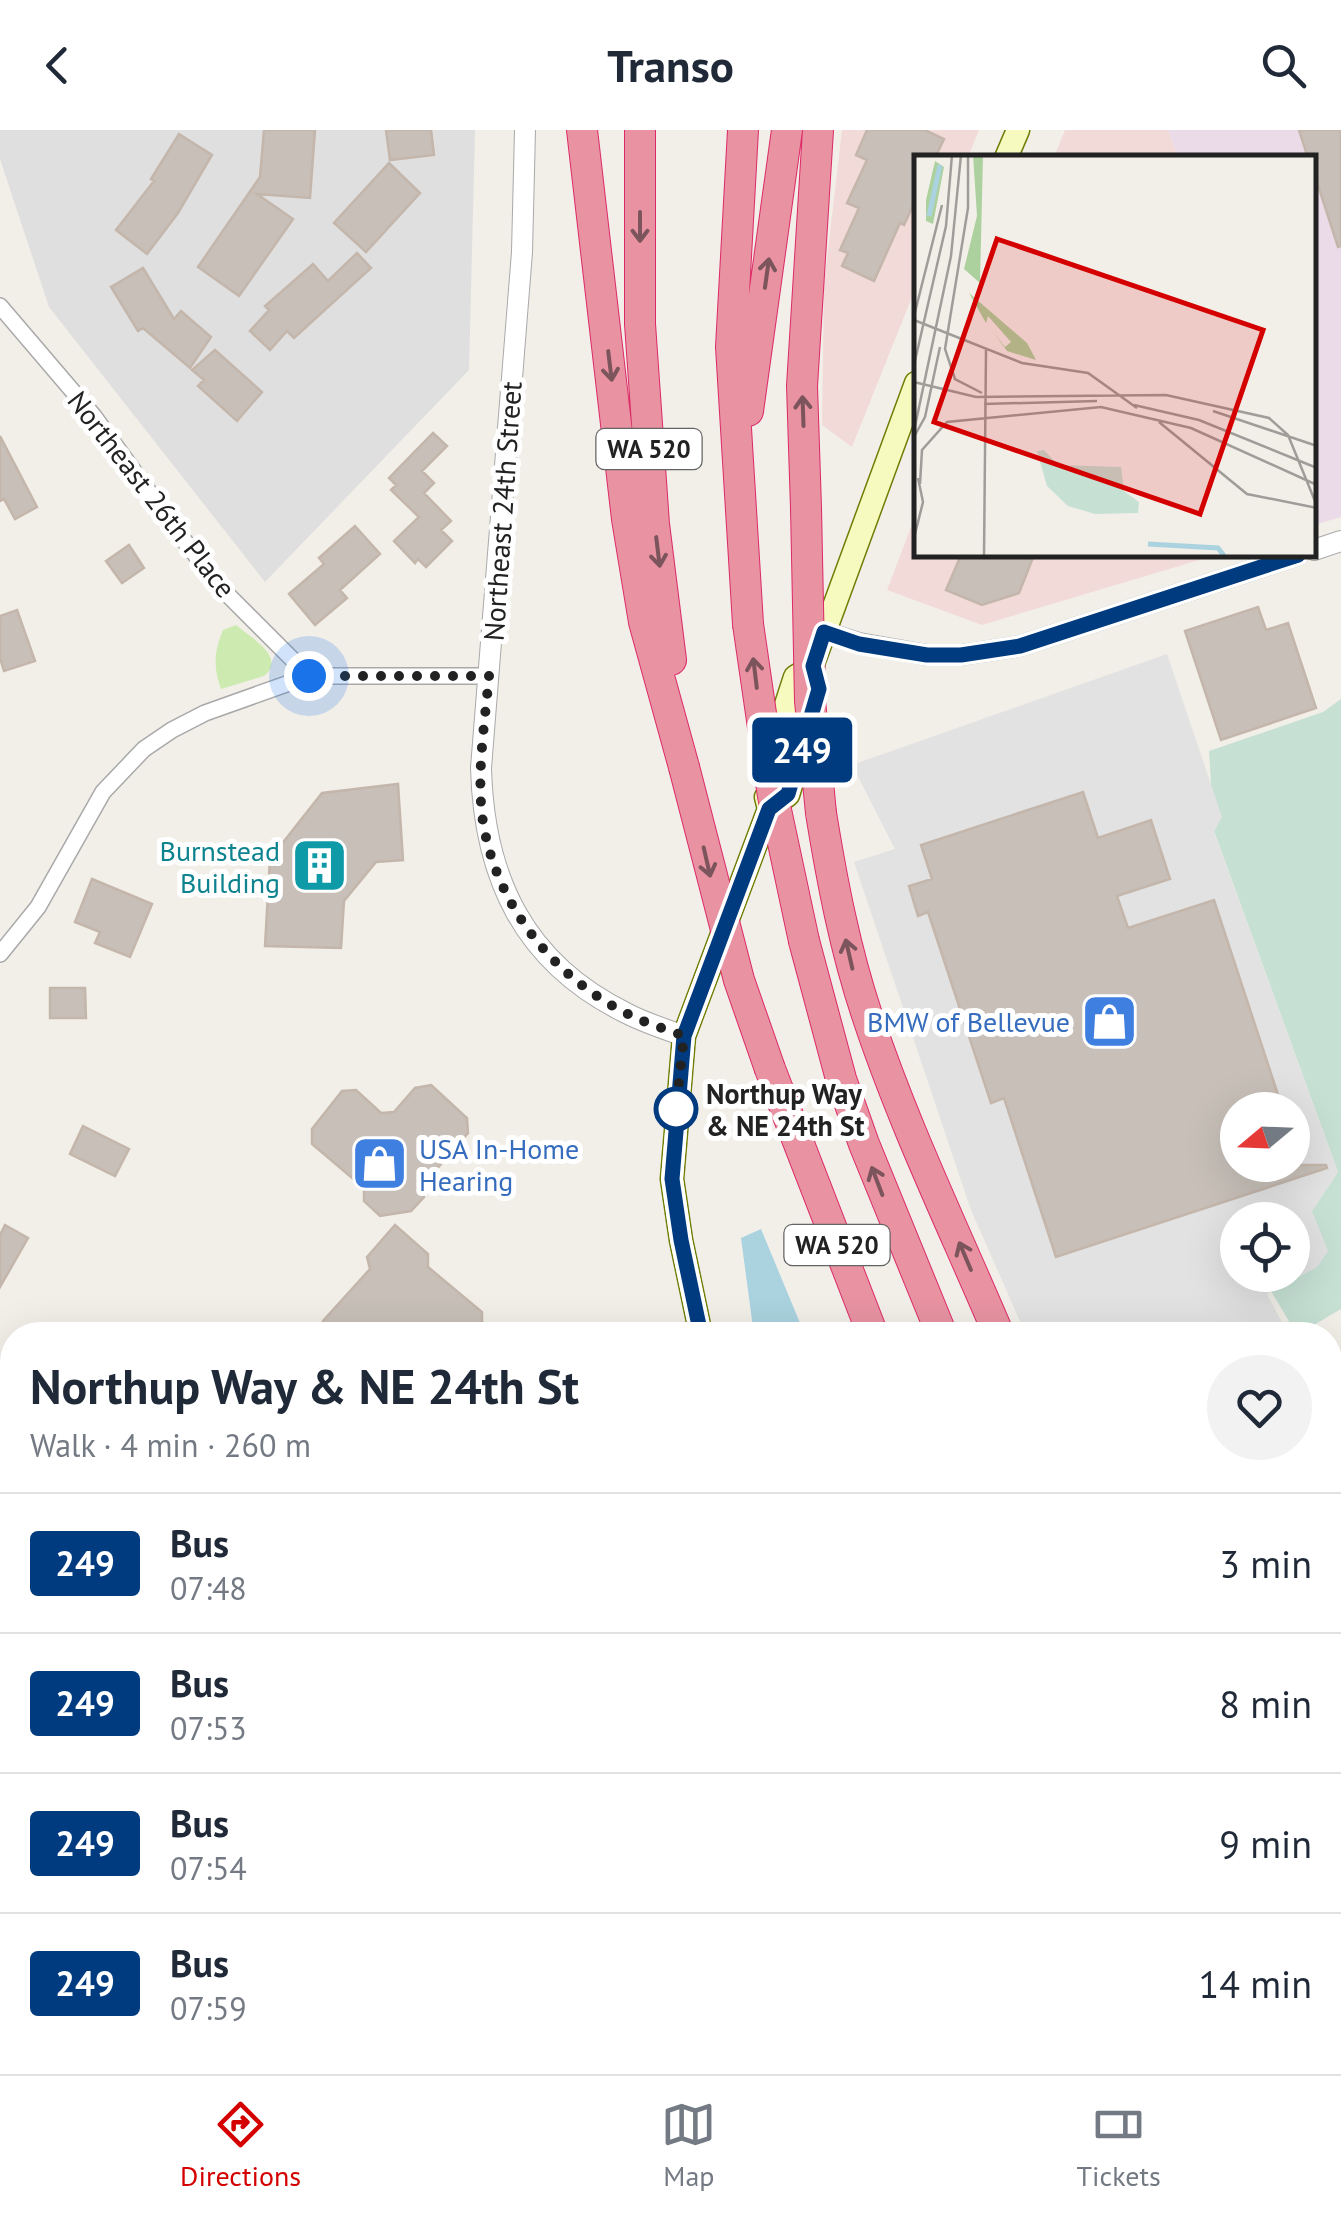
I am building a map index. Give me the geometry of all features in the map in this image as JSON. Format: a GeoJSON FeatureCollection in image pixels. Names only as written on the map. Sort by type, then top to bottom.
{"type":"FeatureCollection","features":[{"type":"Feature","properties":{"kind":"highway"},"geometry":{"type":"LineString","coordinates":[[582,130],[630,536],[644,622],[684,767]]}},
{"type":"Feature","properties":{"kind":"highway","name":"WA 520"},"geometry":{"type":"LineString","coordinates":[[640,130],[640,324],[654,524],[684,767],[734,962],[770,1069],[867,1322]]}},
{"type":"Feature","properties":{"kind":"highway","name":"WA 520"},"geometry":{"type":"LineString","coordinates":[[743,130],[731,347],[748,624],[772,796],[836,1061],[864,1144],[937,1322]]}},
{"type":"Feature","properties":{"kind":"highway"},"geometry":{"type":"LineString","coordinates":[[740,474],[787,130]]}},
{"type":"Feature","properties":{"kind":"highway"},"geometry":{"type":"LineString","coordinates":[[818,130],[802,386],[810,701],[821,813],[853,970],[883,1060],[994,1322]]}},
{"type":"Feature","properties":{"kind":"main road"},"geometry":{"type":"LineString","coordinates":[[1007,155],[1018,130]]}},
{"type":"Feature","properties":{"kind":"main road"},"geometry":{"type":"LineString","coordinates":[[698,1322],[672,1179],[684,1036],[769,809],[762,778],[794,677],[813,666],[914,388]]}},
{"type":"Feature","properties":{"kind":"street","name":"Northeast 24th Street"},"geometry":{"type":"LineString","coordinates":[[525,130],[522,252],[481,768],[482,815],[494,868],[514,909],[542,950],[580,985],[625,1013],[684,1036]]}},
{"type":"Feature","properties":{"kind":"street","name":"Northeast 26th Place"},"geometry":{"type":"LineString","coordinates":[[0,306],[94,415],[186,544],[227,594],[309,676]]}},
{"type":"Feature","properties":{"kind":"street"},"geometry":{"type":"LineString","coordinates":[[1316,549],[1341,540]]}},
{"type":"Feature","properties":{"kind":"street"},"geometry":{"type":"LineString","coordinates":[[824,632],[859,644],[927,655],[961,655],[1020,646],[1289,558]]}},
{"type":"Feature","properties":{"kind":"street"},"geometry":{"type":"LineString","coordinates":[[0,954],[38,908],[103,792],[144,749],[205,713],[309,676],[489,676]]}},
{"type":"Feature","properties":{"kind":"shaded area"},"geometry":{"type":"Polygon","coordinates":[[[0,130],[475,130],[469,370],[265,582],[49,307],[0,159],[0,130]]]}},
{"type":"Feature","properties":{"kind":"shaded area"},"geometry":{"type":"Polygon","coordinates":[[[842,130],[979,130],[969,155],[914,155],[914,292],[852,447],[822,425],[824,284],[842,130]]]}},
{"type":"Feature","properties":{"kind":"shaded area"},"geometry":{"type":"Polygon","coordinates":[[[1065,130],[1168,130],[1177,155],[1055,155],[1065,130]]]}},
{"type":"Feature","properties":{"kind":"shaded area"},"geometry":{"type":"Polygon","coordinates":[[[1168,130],[1341,130],[1341,517],[1316,524],[1316,155],[1177,155],[1168,130]]]}},
{"type":"Feature","properties":{"kind":"shaded area"},"geometry":{"type":"Polygon","coordinates":[[[914,519],[914,558],[1206,558],[982,625],[887,590],[914,519]]]}},
{"type":"Feature","properties":{"kind":"shaded area"},"geometry":{"type":"Polygon","coordinates":[[[1167,654],[1222,817],[1214,832],[1309,1092],[1277,1092],[1214,901],[1079,945],[1121,909],[1117,896],[1170,879],[1151,821],[1098,838],[1082,792],[922,845],[932,879],[909,887],[918,915],[928,912],[992,1102],[1004,1098],[1057,1257],[1220,1203],[1220,1292],[1271,1292],[1267,1294],[1282,1322],[1020,1322],[971,1210],[854,862],[895,849],[852,765],[1167,654]]]}},
{"type":"Feature","properties":{"kind":"shaded area"},"geometry":{"type":"Polygon","coordinates":[[[1341,699],[1341,1309],[1319,1322],[1289,1322],[1272,1292],[1310,1292],[1310,1270],[1316,1267],[1312,1211],[1338,1172],[1214,831],[1209,751],[1323,712],[1341,699]]]}},
{"type":"Feature","properties":{"kind":"shaded area"},"geometry":{"type":"Polygon","coordinates":[[[1310,1095],[1338,1172],[1312,1211],[1328,1251],[1310,1271],[1310,1202],[1223,1202],[1283,1182],[1310,1182],[1310,1095]]]}},
{"type":"Feature","properties":{"kind":"green space"},"geometry":{"type":"Polygon","coordinates":[[[236,625],[264,648],[270,669],[264,676],[221,689],[216,666],[218,645],[223,630],[236,625]]]}},
{"type":"Feature","properties":{"kind":"water"},"geometry":{"type":"Polygon","coordinates":[[[761,1229],[800,1322],[752,1322],[741,1238],[761,1229]]]}},
{"type":"Feature","properties":{"kind":"building"},"geometry":{"type":"Polygon","coordinates":[[[264,130],[315,130],[310,198],[257,194],[293,219],[239,296],[198,267],[260,177],[264,130]]]}},
{"type":"Feature","properties":{"kind":"building"},"geometry":{"type":"Polygon","coordinates":[[[386,130],[431,130],[434,155],[390,160],[386,130]]]}},
{"type":"Feature","properties":{"kind":"building"},"geometry":{"type":"Polygon","coordinates":[[[867,130],[925,130],[944,139],[936,155],[914,155],[914,203],[904,225],[900,223],[874,281],[842,266],[848,253],[840,250],[859,208],[847,203],[867,160],[856,155],[867,130]]]}},
{"type":"Feature","properties":{"kind":"building"},"geometry":{"type":"Polygon","coordinates":[[[1299,130],[1341,130],[1341,246],[1338,247],[1316,179],[1316,155],[1307,155],[1299,130]]]}},
{"type":"Feature","properties":{"kind":"building"},"geometry":{"type":"Polygon","coordinates":[[[179,134],[212,155],[178,213],[147,254],[116,230],[154,181],[151,179],[179,134]]]}},
{"type":"Feature","properties":{"kind":"building"},"geometry":{"type":"Polygon","coordinates":[[[389,163],[420,193],[366,252],[334,223],[389,163]]]}},
{"type":"Feature","properties":{"kind":"building"},"geometry":{"type":"Polygon","coordinates":[[[357,253],[371,268],[294,338],[287,331],[270,350],[250,331],[269,310],[265,306],[313,264],[328,281],[357,253]]]}},
{"type":"Feature","properties":{"kind":"building"},"geometry":{"type":"Polygon","coordinates":[[[143,268],[174,319],[181,311],[211,337],[190,368],[143,328],[138,331],[111,287],[143,268]]]}},
{"type":"Feature","properties":{"kind":"building"},"geometry":{"type":"Polygon","coordinates":[[[215,350],[262,392],[237,421],[198,386],[204,380],[192,370],[215,350]]]}},
{"type":"Feature","properties":{"kind":"building"},"geometry":{"type":"Polygon","coordinates":[[[433,433],[447,446],[422,471],[434,483],[424,493],[451,521],[441,530],[452,541],[426,567],[418,559],[415,563],[394,541],[419,517],[391,490],[396,485],[389,478],[433,433]]]}},
{"type":"Feature","properties":{"kind":"building"},"geometry":{"type":"Polygon","coordinates":[[[0,436],[37,507],[15,519],[4,499],[0,501],[0,436]]]}},
{"type":"Feature","properties":{"kind":"building"},"geometry":{"type":"Polygon","coordinates":[[[355,526],[380,554],[340,590],[347,598],[315,625],[289,594],[324,564],[319,558],[355,526]]]}},
{"type":"Feature","properties":{"kind":"building"},"geometry":{"type":"Polygon","coordinates":[[[129,545],[144,568],[122,583],[106,561],[129,545]]]}},
{"type":"Feature","properties":{"kind":"building"},"geometry":{"type":"Polygon","coordinates":[[[960,558],[1033,558],[1019,593],[982,605],[946,590],[960,558]]]}},
{"type":"Feature","properties":{"kind":"building"},"geometry":{"type":"Polygon","coordinates":[[[1258,607],[1266,630],[1288,623],[1316,708],[1221,740],[1185,631],[1258,607]]]}},
{"type":"Feature","properties":{"kind":"building"},"geometry":{"type":"Polygon","coordinates":[[[17,610],[35,661],[4,671],[0,658],[0,616],[17,610]]]}},
{"type":"Feature","properties":{"kind":"building","name":"Burnstead Building"},"geometry":{"type":"Polygon","coordinates":[[[398,784],[403,860],[376,862],[344,901],[341,948],[265,946],[270,859],[322,793],[398,784]]]}},
{"type":"Feature","properties":{"kind":"building","name":"BMW of Bellevue"},"geometry":{"type":"Polygon","coordinates":[[[1083,792],[1098,838],[1151,820],[1170,879],[1117,896],[1128,928],[1214,900],[1277,1092],[1220,1092],[1220,1182],[1284,1182],[1056,1257],[1004,1098],[991,1103],[928,912],[918,916],[909,886],[932,879],[921,845],[1083,792]]]}},
{"type":"Feature","properties":{"kind":"building"},"geometry":{"type":"Polygon","coordinates":[[[92,879],[152,904],[130,957],[95,943],[100,932],[75,922],[92,879]]]}},
{"type":"Feature","properties":{"kind":"building"},"geometry":{"type":"Polygon","coordinates":[[[50,988],[85,988],[86,1018],[50,1018],[50,988]]]}},
{"type":"Feature","properties":{"kind":"building"},"geometry":{"type":"Polygon","coordinates":[[[431,1085],[467,1118],[468,1133],[422,1186],[424,1197],[411,1211],[380,1216],[364,1201],[364,1188],[312,1144],[312,1129],[342,1091],[356,1090],[381,1113],[394,1112],[415,1088],[431,1085]]]}},
{"type":"Feature","properties":{"kind":"building"},"geometry":{"type":"Polygon","coordinates":[[[83,1126],[129,1149],[115,1176],[70,1154],[83,1126]]]}},
{"type":"Feature","properties":{"kind":"building","name":"BMW of Bellevue"},"geometry":{"type":"Polygon","coordinates":[[[1310,1165],[1327,1168],[1310,1174],[1310,1165]]]}},
{"type":"Feature","properties":{"kind":"building"},"geometry":{"type":"Polygon","coordinates":[[[5,1225],[28,1238],[0,1287],[0,1235],[5,1225]]]}},
{"type":"Feature","properties":{"kind":"building"},"geometry":{"type":"Polygon","coordinates":[[[395,1225],[428,1254],[428,1267],[482,1312],[482,1322],[323,1322],[370,1269],[367,1257],[395,1225]]]}},
{"type":"Feature","properties":{"kind":"bus line","name":"249"},"geometry":{"type":"LineString","coordinates":[[698,1322],[672,1179],[684,1036],[769,809],[788,794],[819,689],[813,666],[824,632],[859,644],[927,655],[961,655],[1020,646],[1289,558]]}},
{"type":"Feature","properties":{"kind":"place","name":"Burnstead Building"},"geometry":{"type":"Point","coordinates":[319,866]}},
{"type":"Feature","properties":{"kind":"place","name":"BMW of Bellevue"},"geometry":{"type":"Point","coordinates":[1109,1021]}},
{"type":"Feature","properties":{"kind":"place","name":"Northup Way & NE 24th St"},"geometry":{"type":"Point","coordinates":[676,1109]}},
{"type":"Feature","properties":{"kind":"place","name":"USA In-Home Hearing"},"geometry":{"type":"Point","coordinates":[380,1164]}},
{"type":"Feature","properties":{"kind":"route"},"geometry":{"type":"LineString","coordinates":[[309,676],[489,676],[481,768],[482,815],[494,868],[514,909],[542,950],[580,985],[625,1013],[684,1036],[675,1119],[676,1109]]}}]}
